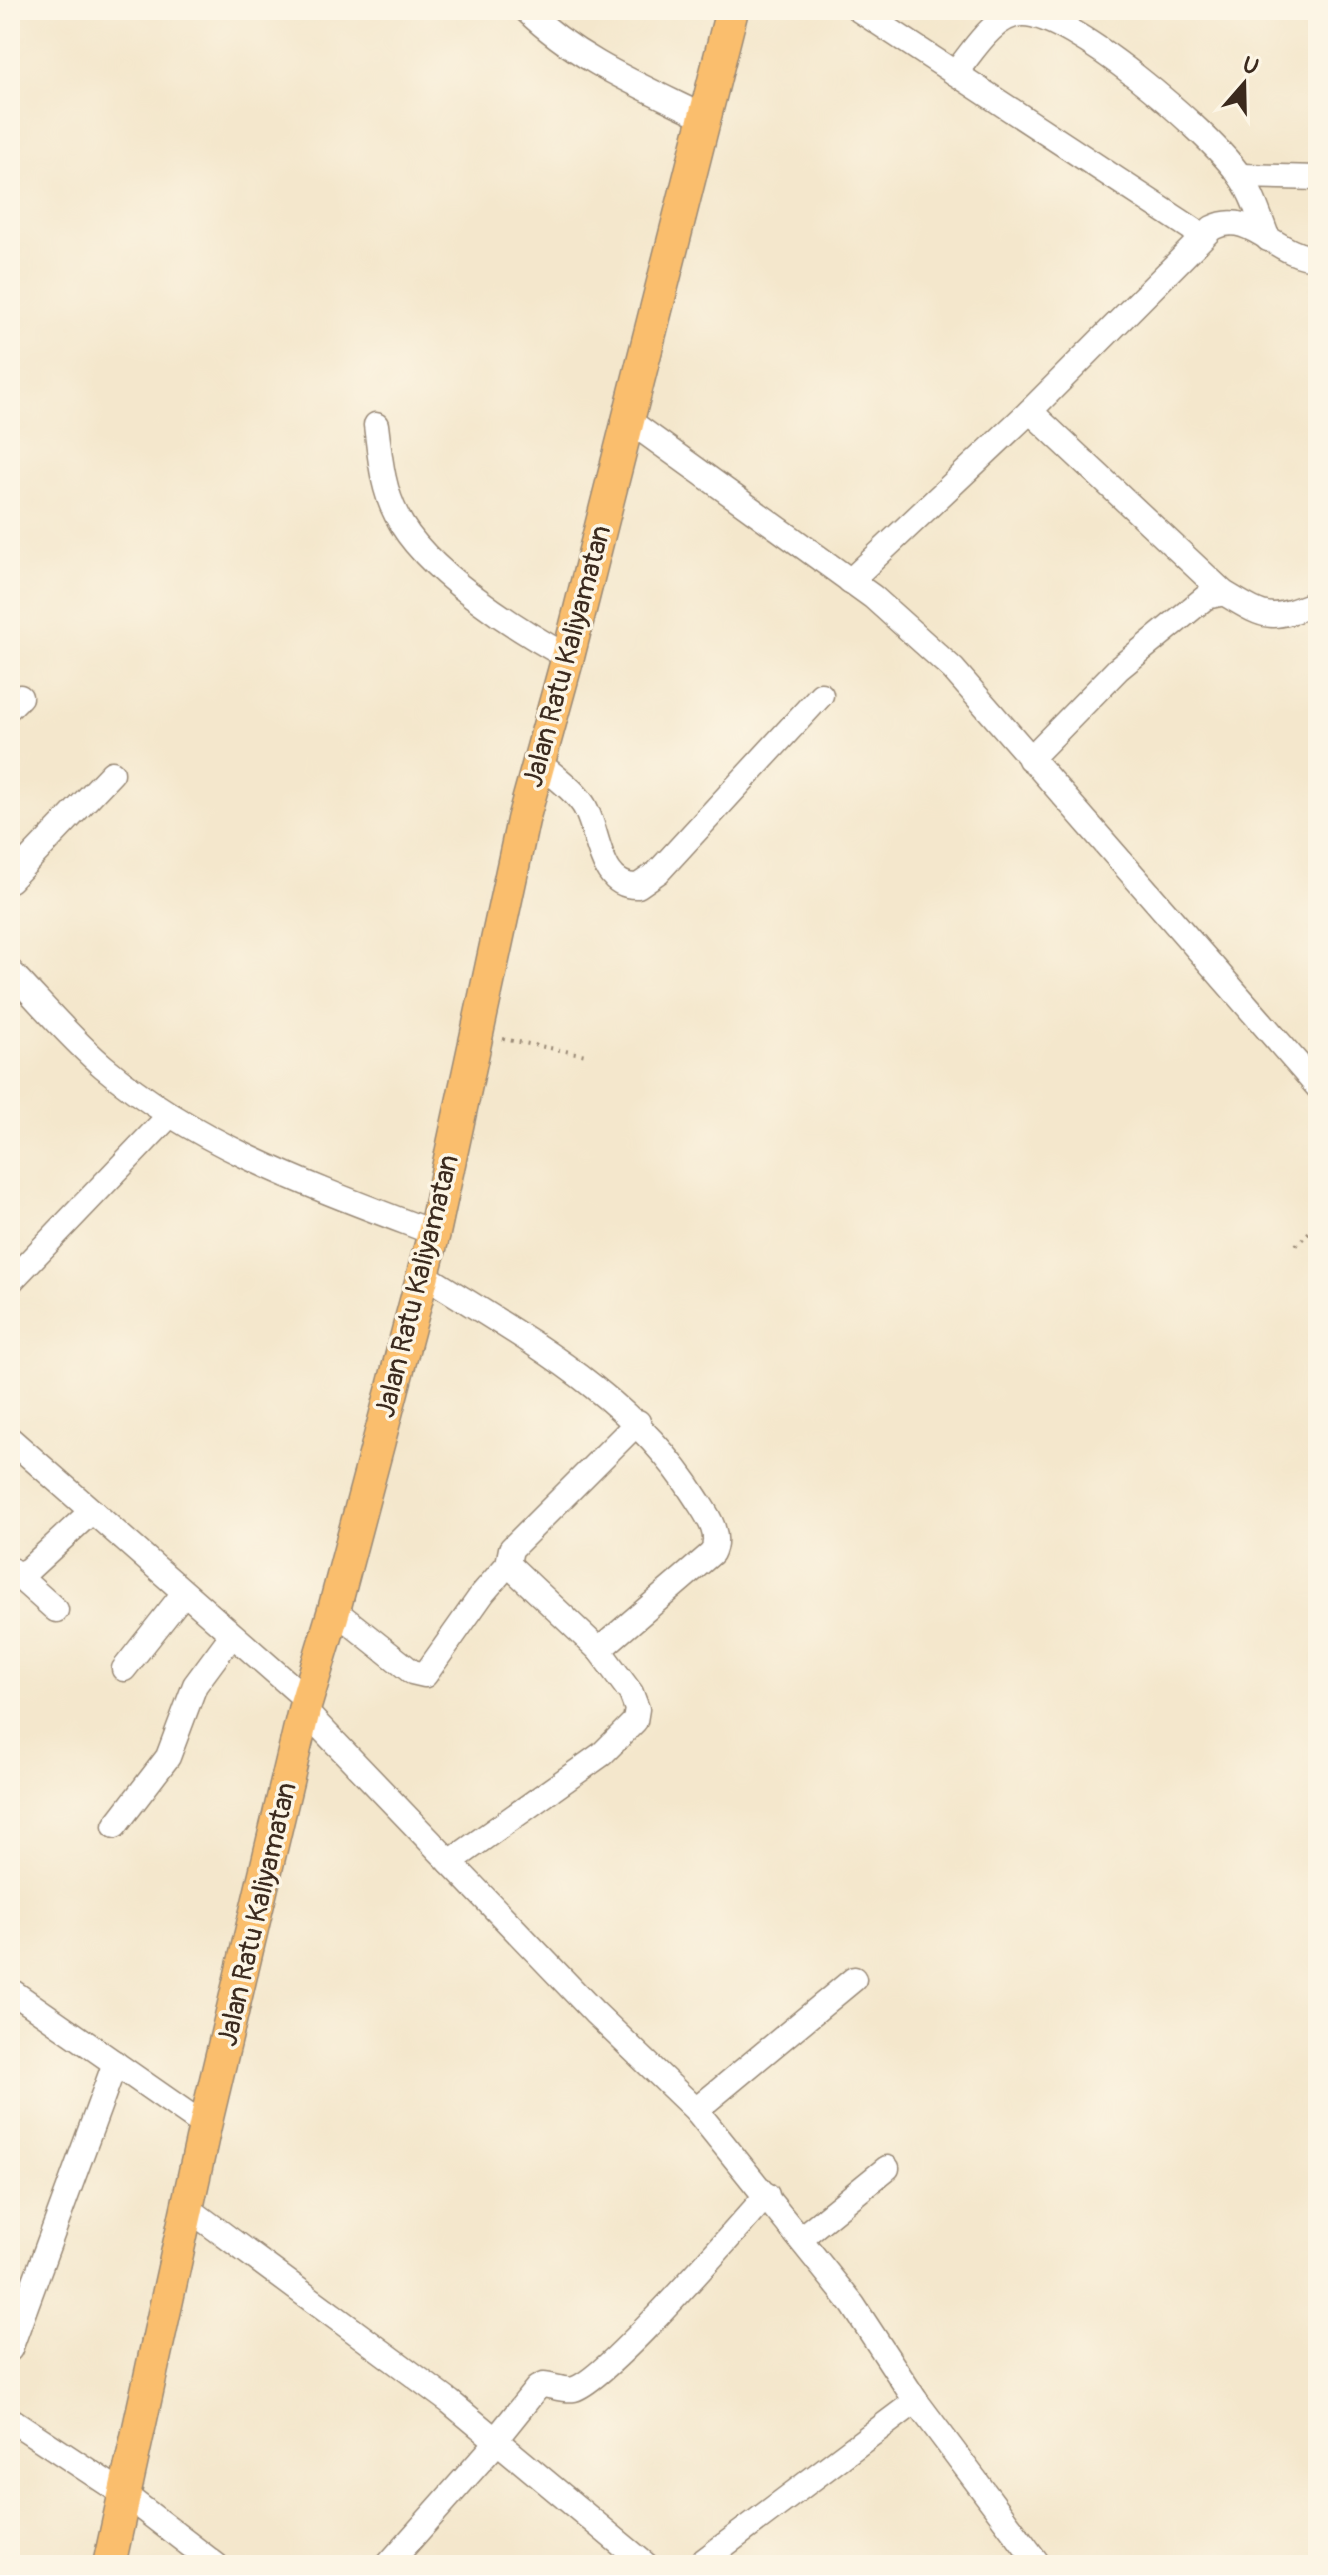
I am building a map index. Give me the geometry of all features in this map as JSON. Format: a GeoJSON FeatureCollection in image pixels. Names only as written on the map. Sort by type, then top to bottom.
{"type":"FeatureCollection","features":[{"type":"Feature","properties":{"kind":"main road","name":"Jalan Ratu Kaliyamatan"},"geometry":{"type":"LineString","coordinates":[[109,2565],[205,2126],[305,1705],[334,1610],[434,1233],[507,886],[732,10]]}},
{"type":"Feature","properties":{"kind":"street"},"geometry":{"type":"LineString","coordinates":[[526,10],[549,32],[607,70],[706,118]]}},
{"type":"Feature","properties":{"kind":"street"},"geometry":{"type":"LineString","coordinates":[[859,10],[1203,236]]}},
{"type":"Feature","properties":{"kind":"street"},"geometry":{"type":"LineString","coordinates":[[955,73],[1004,18],[1021,14],[1034,16],[1070,30],[1099,48],[1226,157],[1240,176],[1268,239]]}},
{"type":"Feature","properties":{"kind":"street"},"geometry":{"type":"LineString","coordinates":[[1240,176],[1318,178]]}},
{"type":"Feature","properties":{"kind":"street"},"geometry":{"type":"LineString","coordinates":[[850,581],[1030,411],[1203,236],[1224,221],[1238,222],[1292,255],[1318,258]]}},
{"type":"Feature","properties":{"kind":"street"},"geometry":{"type":"LineString","coordinates":[[1030,411],[1224,593],[1265,617],[1287,614],[1318,602]]}},
{"type":"Feature","properties":{"kind":"street"},"geometry":{"type":"LineString","coordinates":[[628,420],[850,581],[953,669],[1030,759],[1313,1071]]}},
{"type":"Feature","properties":{"kind":"street"},"geometry":{"type":"LineString","coordinates":[[376,425],[383,478],[397,517],[419,545],[462,588],[520,632],[568,657]]}},
{"type":"Feature","properties":{"kind":"street"},"geometry":{"type":"LineString","coordinates":[[1030,759],[1146,644],[1206,597],[1224,593]]}},
{"type":"Feature","properties":{"kind":"street"},"geometry":{"type":"LineString","coordinates":[[538,762],[583,804],[612,874],[625,884],[638,886],[658,872],[821,695]]}},
{"type":"Feature","properties":{"kind":"street"},"geometry":{"type":"LineString","coordinates":[[10,880],[112,773]]}},
{"type":"Feature","properties":{"kind":"street"},"geometry":{"type":"LineString","coordinates":[[10,971],[103,1066],[170,1115],[286,1174],[434,1233]]}},
{"type":"Feature","properties":{"kind":"street"},"geometry":{"type":"LineString","coordinates":[[10,1282],[170,1115]]}},
{"type":"Feature","properties":{"kind":"street"},"geometry":{"type":"LineString","coordinates":[[423,1274],[577,1372],[638,1422],[684,1480],[715,1531],[716,1544],[712,1553],[599,1650]]}},
{"type":"Feature","properties":{"kind":"street"},"geometry":{"type":"LineString","coordinates":[[334,1610],[412,1672],[425,1675],[508,1564],[508,1554],[516,1544],[638,1422]]}},
{"type":"Feature","properties":{"kind":"street"},"geometry":{"type":"LineString","coordinates":[[10,1439],[232,1635],[305,1705],[594,2012],[696,2110],[802,2237],[853,2305],[916,2401],[1032,2562]]}},
{"type":"Feature","properties":{"kind":"street"},"geometry":{"type":"LineString","coordinates":[[12,1573],[28,1570],[92,1511]]}},
{"type":"Feature","properties":{"kind":"street"},"geometry":{"type":"LineString","coordinates":[[450,1862],[628,1732],[637,1709],[631,1693],[599,1650],[508,1564]]}},
{"type":"Feature","properties":{"kind":"street"},"geometry":{"type":"LineString","coordinates":[[12,1573],[56,1610]]}},
{"type":"Feature","properties":{"kind":"street"},"geometry":{"type":"LineString","coordinates":[[124,1669],[184,1593]]}},
{"type":"Feature","properties":{"kind":"street"},"geometry":{"type":"LineString","coordinates":[[115,1826],[168,1757],[195,1685],[232,1635]]}},
{"type":"Feature","properties":{"kind":"street"},"geometry":{"type":"LineString","coordinates":[[696,2110],[854,1979]]}},
{"type":"Feature","properties":{"kind":"street"},"geometry":{"type":"LineString","coordinates":[[10,1990],[205,2126]]}},
{"type":"Feature","properties":{"kind":"street"},"geometry":{"type":"LineString","coordinates":[[10,2349],[115,2063]]}},
{"type":"Feature","properties":{"kind":"street"},"geometry":{"type":"LineString","coordinates":[[802,2237],[887,2168]]}},
{"type":"Feature","properties":{"kind":"street"},"geometry":{"type":"LineString","coordinates":[[388,2565],[497,2440],[537,2388],[543,2385],[572,2389],[584,2384],[625,2348],[767,2195]]}},
{"type":"Feature","properties":{"kind":"street"},"geometry":{"type":"LineString","coordinates":[[189,2209],[343,2321],[497,2440],[646,2565]]}},
{"type":"Feature","properties":{"kind":"street"},"geometry":{"type":"LineString","coordinates":[[698,2565],[916,2401]]}},
{"type":"Feature","properties":{"kind":"street"},"geometry":{"type":"LineString","coordinates":[[10,2419],[125,2495],[216,2565]]}},
{"type":"Feature","properties":{"kind":"path"},"geometry":{"type":"LineString","coordinates":[[477,1034],[586,1055]]}},
{"type":"Feature","properties":{"kind":"path"},"geometry":{"type":"LineString","coordinates":[[1296,1245],[1318,1224]]}}]}
